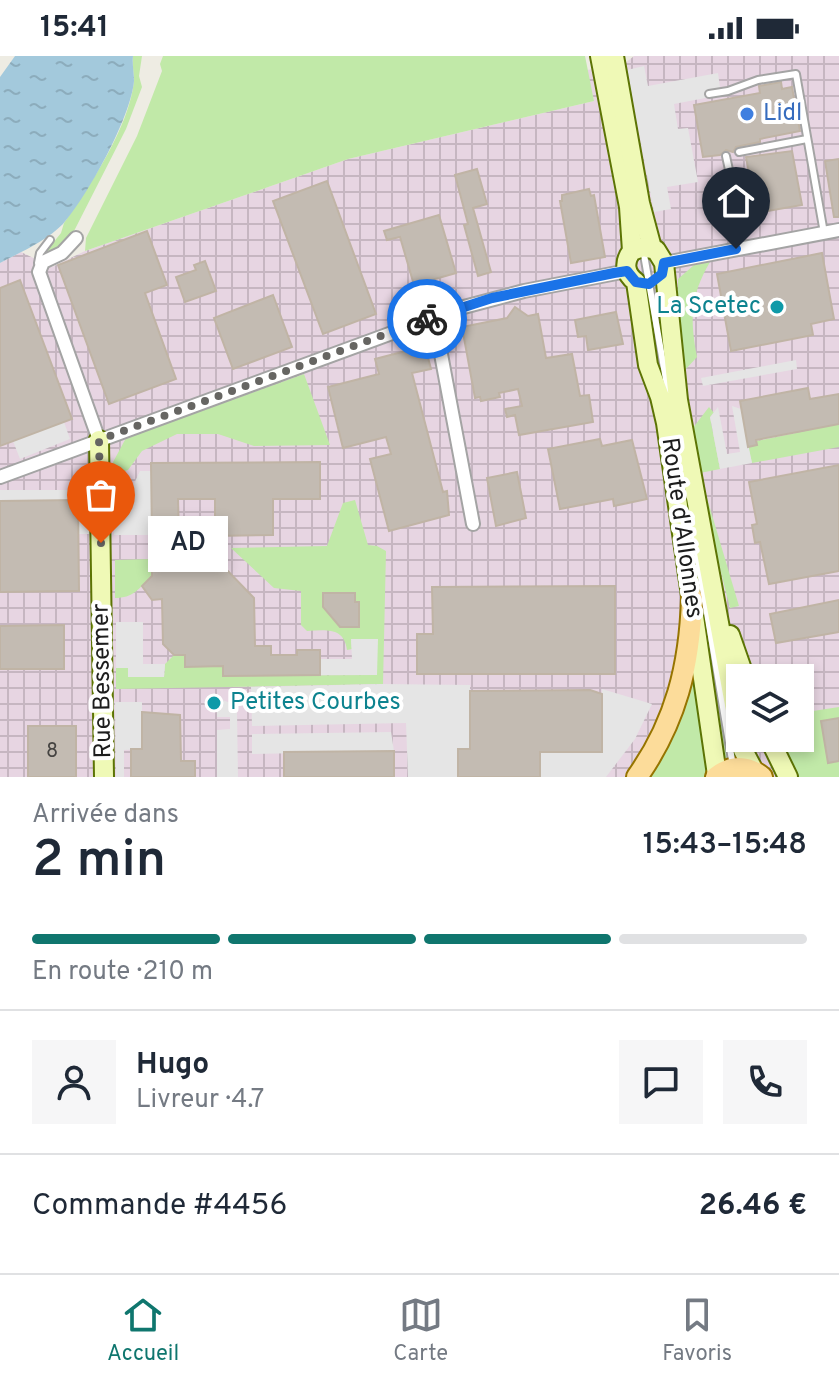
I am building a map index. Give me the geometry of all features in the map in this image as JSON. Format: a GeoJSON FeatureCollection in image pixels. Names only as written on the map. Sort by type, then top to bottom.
{"type":"FeatureCollection","features":[{"type":"Feature","properties":{"kind":"main road","name":"Route d'Allonnes"},"geometry":{"type":"LineString","coordinates":[[600,56],[629,207],[651,256]]}},
{"type":"Feature","properties":{"kind":"main road","name":"Route d'Allonnes"},"geometry":{"type":"LineString","coordinates":[[614,56],[726,664]]}},
{"type":"Feature","properties":{"kind":"main road","name":"Route d'Allonnes"},"geometry":{"type":"LineString","coordinates":[[651,256],[627,260],[637,279],[648,365],[666,423],[692,598],[736,774]]}},
{"type":"Feature","properties":{"kind":"main road"},"geometry":{"type":"LineString","coordinates":[[637,279],[659,279],[651,256]]}},
{"type":"Feature","properties":{"kind":"main road","name":"Rue Bessemer"},"geometry":{"type":"LineString","coordinates":[[99,440],[104,777]]}},
{"type":"Feature","properties":{"kind":"main road"},"geometry":{"type":"LineString","coordinates":[[705,551],[741,664]]}},
{"type":"Feature","properties":{"kind":"main road"},"geometry":{"type":"LineString","coordinates":[[637,777],[670,721],[691,630],[692,598]]}},
{"type":"Feature","properties":{"kind":"main road","name":"Route d'Allonnes"},"geometry":{"type":"LineString","coordinates":[[736,774],[742,752]]}},
{"type":"Feature","properties":{"kind":"main road"},"geometry":{"type":"LineString","coordinates":[[776,752],[788,777]]}},
{"type":"Feature","properties":{"kind":"street"},"geometry":{"type":"LineString","coordinates":[[651,256],[736,249],[839,230]]}},
{"type":"Feature","properties":{"kind":"street"},"geometry":{"type":"LineString","coordinates":[[76,238],[62,253],[40,266],[39,272],[99,440]]}},
{"type":"Feature","properties":{"kind":"street"},"geometry":{"type":"LineString","coordinates":[[0,477],[434,317],[502,296],[637,279]]}},
{"type":"Feature","properties":{"kind":"street"},"geometry":{"type":"LineString","coordinates":[[434,317],[473,524]]}},
{"type":"Feature","properties":{"kind":"lane"},"geometry":{"type":"LineString","coordinates":[[608,56],[651,256],[637,279],[686,494]]}},
{"type":"Feature","properties":{"kind":"lane"},"geometry":{"type":"LineString","coordinates":[[709,94],[758,80],[796,74],[824,233]]}},
{"type":"Feature","properties":{"kind":"lane"},"geometry":{"type":"LineString","coordinates":[[739,152],[807,139]]}},
{"type":"Feature","properties":{"kind":"lane"},"geometry":{"type":"LineString","coordinates":[[726,156],[740,221],[734,240],[736,249]]}},
{"type":"Feature","properties":{"kind":"lane"},"geometry":{"type":"LineString","coordinates":[[40,266],[40,253],[50,240]]}},
{"type":"Feature","properties":{"kind":"lane"},"geometry":{"type":"LineString","coordinates":[[689,509],[736,774]]}},
{"type":"Feature","properties":{"kind":"shaded area"},"geometry":{"type":"Polygon","coordinates":[[[634,56],[839,56],[839,777],[0,777],[0,263],[21,252],[52,267],[85,251],[348,159],[594,101],[587,70],[624,64],[634,56]]]}},
{"type":"Feature","properties":{"kind":"shaded area"},"geometry":{"type":"Polygon","coordinates":[[[644,66],[648,86],[718,73],[721,95],[674,104],[678,129],[688,128],[698,182],[667,187],[671,209],[654,212],[627,70],[644,66]]]}},
{"type":"Feature","properties":{"kind":"shaded area"},"geometry":{"type":"Polygon","coordinates":[[[796,360],[797,369],[703,386],[701,378],[796,360]]]}},
{"type":"Feature","properties":{"kind":"shaded area"},"geometry":{"type":"Polygon","coordinates":[[[732,406],[741,409],[752,463],[720,469],[710,417],[718,407],[727,454],[740,452],[732,406]]]}},
{"type":"Feature","properties":{"kind":"shaded area"},"geometry":{"type":"Polygon","coordinates":[[[64,422],[70,439],[20,459],[13,441],[64,422]]]}},
{"type":"Feature","properties":{"kind":"shaded area"},"geometry":{"type":"Polygon","coordinates":[[[140,471],[151,471],[152,535],[114,535],[114,489],[131,490],[140,471]]]}},
{"type":"Feature","properties":{"kind":"shaded area"},"geometry":{"type":"Polygon","coordinates":[[[0,490],[89,490],[89,534],[78,534],[78,500],[0,501],[0,490]]]}},
{"type":"Feature","properties":{"kind":"shaded area"},"geometry":{"type":"Polygon","coordinates":[[[116,622],[143,622],[143,664],[165,664],[164,677],[128,677],[128,668],[116,668],[116,622]]]}},
{"type":"Feature","properties":{"kind":"shaded area"},"geometry":{"type":"Polygon","coordinates":[[[351,639],[378,639],[377,675],[320,675],[320,659],[352,659],[351,639]]]}},
{"type":"Feature","properties":{"kind":"shaded area"},"geometry":{"type":"Polygon","coordinates":[[[470,685],[470,749],[458,749],[458,777],[408,777],[406,723],[252,726],[251,687],[470,685]]]}},
{"type":"Feature","properties":{"kind":"shaded area"},"geometry":{"type":"Polygon","coordinates":[[[602,689],[652,704],[635,739],[606,777],[540,777],[540,752],[602,752],[602,689]]]}},
{"type":"Feature","properties":{"kind":"shaded area"},"geometry":{"type":"Polygon","coordinates":[[[217,698],[233,704],[237,712],[238,777],[217,777],[217,730],[230,729],[230,717],[217,717],[217,698]]]}},
{"type":"Feature","properties":{"kind":"shaded area"},"geometry":{"type":"Polygon","coordinates":[[[115,702],[142,702],[142,749],[124,750],[124,777],[116,777],[115,702]]]}},
{"type":"Feature","properties":{"kind":"shaded area"},"geometry":{"type":"Polygon","coordinates":[[[391,732],[394,751],[252,754],[252,734],[391,732]]]}},
{"type":"Feature","properties":{"kind":"green space"},"geometry":{"type":"Polygon","coordinates":[[[133,56],[142,56],[139,76],[142,87],[126,129],[72,235],[62,246],[44,254],[61,233],[64,223],[117,137],[131,99],[133,56]]]}},
{"type":"Feature","properties":{"kind":"green space"},"geometry":{"type":"Polygon","coordinates":[[[163,56],[585,56],[594,101],[348,159],[85,251],[86,238],[137,136],[162,71],[160,64],[163,56]]]}},
{"type":"Feature","properties":{"kind":"green space"},"geometry":{"type":"Polygon","coordinates":[[[710,262],[703,274],[693,308],[697,357],[685,370],[678,325],[678,279],[694,265],[710,262]]]}},
{"type":"Feature","properties":{"kind":"green space"},"geometry":{"type":"Polygon","coordinates":[[[304,374],[330,445],[254,446],[218,434],[177,434],[142,451],[128,470],[116,474],[112,464],[126,438],[304,374]]]}},
{"type":"Feature","properties":{"kind":"green space"},"geometry":{"type":"Polygon","coordinates":[[[709,407],[714,413],[710,417],[720,469],[700,473],[692,429],[709,407]]]}},
{"type":"Feature","properties":{"kind":"green space"},"geometry":{"type":"Polygon","coordinates":[[[839,424],[839,447],[752,463],[748,447],[757,445],[757,441],[839,424]]]}},
{"type":"Feature","properties":{"kind":"green space"},"geometry":{"type":"Polygon","coordinates":[[[702,497],[707,498],[739,606],[730,608],[702,497]]]}},
{"type":"Feature","properties":{"kind":"green space"},"geometry":{"type":"Polygon","coordinates":[[[355,500],[368,545],[386,551],[383,684],[116,689],[116,668],[128,668],[128,676],[164,677],[165,664],[174,655],[185,655],[186,667],[220,666],[223,660],[224,676],[377,675],[351,640],[352,649],[347,650],[338,634],[307,631],[301,625],[301,591],[274,588],[231,548],[327,546],[343,503],[355,500]]]}},
{"type":"Feature","properties":{"kind":"green space"},"geometry":{"type":"Polygon","coordinates":[[[152,559],[151,576],[143,585],[131,594],[115,598],[115,560],[152,559]]]}},
{"type":"Feature","properties":{"kind":"green space"},"geometry":{"type":"Polygon","coordinates":[[[695,582],[705,605],[726,727],[726,752],[730,752],[733,768],[716,777],[637,777],[670,721],[695,582]]]}},
{"type":"Feature","properties":{"kind":"green space"},"geometry":{"type":"Polygon","coordinates":[[[839,707],[828,762],[839,761],[839,777],[795,777],[783,752],[814,752],[814,711],[839,707]]]}},
{"type":"Feature","properties":{"kind":"water"},"geometry":{"type":"Polygon","coordinates":[[[15,56],[133,56],[134,81],[117,135],[73,212],[49,236],[0,263],[0,77],[15,56]]]}},
{"type":"Feature","properties":{"kind":"building","name":"Lidl"},"geometry":{"type":"Polygon","coordinates":[[[781,82],[782,89],[792,87],[800,131],[760,139],[760,142],[736,147],[733,152],[726,150],[720,155],[703,157],[694,105],[760,93],[759,86],[781,82]]]}},
{"type":"Feature","properties":{"kind":"building"},"geometry":{"type":"Polygon","coordinates":[[[792,151],[802,205],[756,213],[746,157],[792,151]]]}},
{"type":"Feature","properties":{"kind":"building"},"geometry":{"type":"Polygon","coordinates":[[[839,159],[839,217],[834,217],[825,161],[839,159]]]}},
{"type":"Feature","properties":{"kind":"building"},"geometry":{"type":"Polygon","coordinates":[[[477,169],[487,204],[473,208],[491,272],[478,276],[455,175],[477,169]]]}},
{"type":"Feature","properties":{"kind":"building"},"geometry":{"type":"Polygon","coordinates":[[[327,181],[376,314],[323,334],[273,201],[327,181]]]}},
{"type":"Feature","properties":{"kind":"building"},"geometry":{"type":"Polygon","coordinates":[[[589,189],[591,196],[594,195],[605,257],[571,263],[560,201],[562,195],[589,189]]]}},
{"type":"Feature","properties":{"kind":"building"},"geometry":{"type":"Polygon","coordinates":[[[439,215],[456,273],[414,285],[400,237],[387,240],[384,231],[439,215]]]}},
{"type":"Feature","properties":{"kind":"building"},"geometry":{"type":"Polygon","coordinates":[[[147,231],[167,285],[145,293],[176,379],[109,404],[58,265],[147,231]]]}},
{"type":"Feature","properties":{"kind":"building","name":"La Scetec"},"geometry":{"type":"Polygon","coordinates":[[[822,253],[834,319],[811,324],[813,335],[731,351],[717,274],[822,253]]]}},
{"type":"Feature","properties":{"kind":"building"},"geometry":{"type":"Polygon","coordinates":[[[205,261],[216,291],[185,302],[176,277],[196,270],[194,265],[205,261]]]}},
{"type":"Feature","properties":{"kind":"building"},"geometry":{"type":"Polygon","coordinates":[[[20,280],[72,419],[0,446],[0,288],[20,280]]]}},
{"type":"Feature","properties":{"kind":"building"},"geometry":{"type":"Polygon","coordinates":[[[273,295],[292,347],[233,369],[214,318],[273,295]]]}},
{"type":"Feature","properties":{"kind":"building"},"geometry":{"type":"Polygon","coordinates":[[[515,307],[528,316],[538,314],[546,358],[572,354],[580,396],[589,395],[593,422],[519,435],[515,415],[507,417],[505,409],[522,406],[518,389],[481,401],[480,397],[475,398],[462,327],[507,318],[515,307]]]}},
{"type":"Feature","properties":{"kind":"building"},"geometry":{"type":"Polygon","coordinates":[[[616,312],[623,344],[588,350],[586,336],[578,337],[575,320],[616,312]]]}},
{"type":"Feature","properties":{"kind":"building"},"geometry":{"type":"Polygon","coordinates":[[[425,346],[431,369],[412,373],[443,492],[447,491],[449,515],[389,531],[370,459],[391,454],[386,437],[343,448],[328,387],[379,374],[375,359],[425,346]]]}},
{"type":"Feature","properties":{"kind":"building"},"geometry":{"type":"Polygon","coordinates":[[[808,388],[810,399],[839,394],[839,424],[756,440],[757,445],[748,447],[740,401],[808,388]]]}},
{"type":"Feature","properties":{"kind":"building"},"geometry":{"type":"Polygon","coordinates":[[[600,439],[602,446],[632,440],[647,499],[614,506],[613,499],[560,509],[548,449],[600,439]]]}},
{"type":"Feature","properties":{"kind":"building"},"geometry":{"type":"Polygon","coordinates":[[[320,462],[320,499],[273,499],[273,535],[215,536],[215,499],[178,499],[179,536],[152,536],[151,463],[320,462]]]}},
{"type":"Feature","properties":{"kind":"building"},"geometry":{"type":"Polygon","coordinates":[[[839,465],[839,571],[769,584],[760,542],[755,543],[752,525],[757,524],[749,482],[839,465]]]}},
{"type":"Feature","properties":{"kind":"building"},"geometry":{"type":"Polygon","coordinates":[[[517,472],[526,518],[496,526],[487,478],[517,472]]]}},
{"type":"Feature","properties":{"kind":"building"},"geometry":{"type":"Polygon","coordinates":[[[78,500],[79,591],[0,592],[0,501],[78,500]]]}},
{"type":"Feature","properties":{"kind":"building"},"geometry":{"type":"Polygon","coordinates":[[[220,563],[254,598],[255,646],[271,646],[271,655],[297,655],[297,650],[320,650],[320,675],[223,676],[223,666],[185,667],[185,655],[174,655],[163,644],[162,599],[152,600],[142,586],[152,576],[152,564],[220,563]]]}},
{"type":"Feature","properties":{"kind":"building"},"geometry":{"type":"Polygon","coordinates":[[[615,586],[615,674],[417,674],[417,634],[433,634],[432,587],[615,586]]]}},
{"type":"Feature","properties":{"kind":"building"},"geometry":{"type":"Polygon","coordinates":[[[323,593],[355,593],[355,602],[359,602],[359,627],[340,627],[323,607],[323,593]]]}},
{"type":"Feature","properties":{"kind":"building"},"geometry":{"type":"Polygon","coordinates":[[[839,600],[839,632],[776,643],[770,614],[839,600]]]}},
{"type":"Feature","properties":{"kind":"building"},"geometry":{"type":"Polygon","coordinates":[[[64,625],[64,669],[0,669],[0,626],[64,625]]]}},
{"type":"Feature","properties":{"kind":"building"},"geometry":{"type":"Polygon","coordinates":[[[590,690],[602,694],[602,752],[540,752],[540,777],[458,777],[458,749],[470,749],[470,691],[590,690]]]}},
{"type":"Feature","properties":{"kind":"building"},"geometry":{"type":"Polygon","coordinates":[[[142,712],[180,715],[181,761],[195,761],[195,777],[131,777],[131,749],[142,749],[142,712]]]}},
{"type":"Feature","properties":{"kind":"building"},"geometry":{"type":"Polygon","coordinates":[[[839,718],[839,761],[828,763],[821,721],[839,718]]]}},
{"type":"Feature","properties":{"kind":"building"},"geometry":{"type":"Polygon","coordinates":[[[28,726],[76,726],[76,777],[28,777],[28,726]]]}},
{"type":"Feature","properties":{"kind":"building"},"geometry":{"type":"Polygon","coordinates":[[[394,751],[394,777],[284,777],[284,752],[394,751]]]}},
{"type":"Feature","properties":{"kind":"way so far"},"geometry":{"type":"LineString","coordinates":[[101,543],[99,440],[427,319]]}},
{"type":"Feature","properties":{"kind":"place","name":"Lidl"},"geometry":{"type":"Point","coordinates":[747,114]}},
{"type":"Feature","properties":{"kind":"place","name":"La Scetec"},"geometry":{"type":"Point","coordinates":[777,307]}},
{"type":"Feature","properties":{"kind":"place","name":"AD"},"geometry":{"type":"Point","coordinates":[101,543]}},
{"type":"Feature","properties":{"kind":"place","name":"Petites Courbes"},"geometry":{"type":"Point","coordinates":[214,703]}},
{"type":"Feature","properties":{"kind":"route"},"geometry":{"type":"LineString","coordinates":[[427,319],[492,298],[614,273],[627,271],[636,282],[649,284],[659,279],[664,263],[736,249]]}}]}
